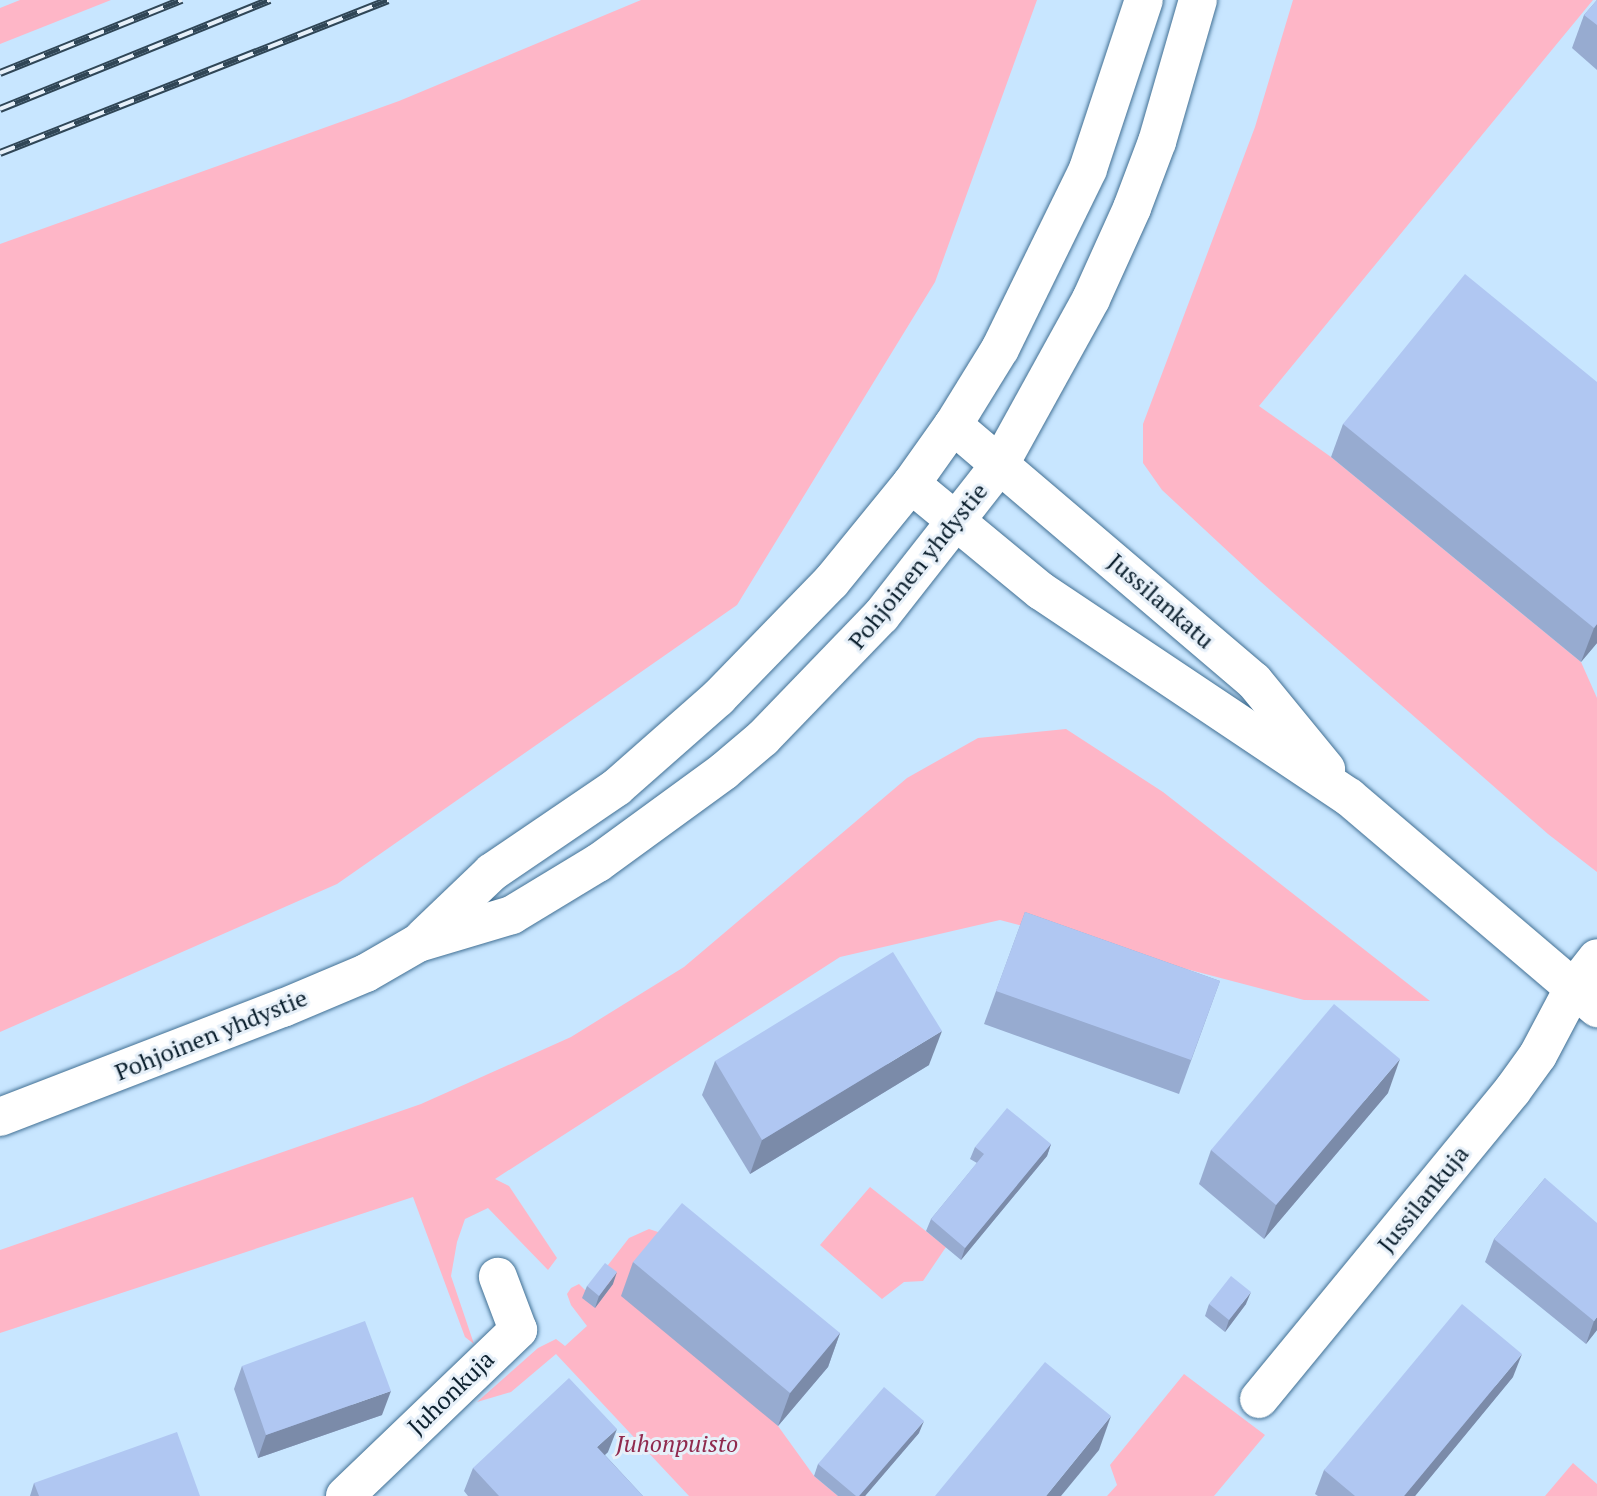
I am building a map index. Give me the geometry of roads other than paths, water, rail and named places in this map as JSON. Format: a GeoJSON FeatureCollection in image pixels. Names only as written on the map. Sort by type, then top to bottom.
{"type":"FeatureCollection","features":[{"type":"Feature","properties":{"kind":"main road","name":"Pohjoinen yhdystie"},"geometry":{"type":"LineString","coordinates":[[418,943],[492,872],[617,787],[718,698],[831,582],[911,484],[953,425],[1000,349],[1088,169],[1144,0]]}},
{"type":"Feature","properties":{"kind":"main road","name":"Pohjoinen yhdystie"},"geometry":{"type":"LineString","coordinates":[[0,1117],[283,1008],[366,972],[418,943],[512,915],[598,863],[724,771],[806,696],[881,616],[1000,464],[1091,299],[1132,208],[1157,142],[1198,0]]}},
{"type":"Feature","properties":{"kind":"main road","name":"Jussilankatu"},"geometry":{"type":"LineString","coordinates":[[953,425],[1254,681],[1349,797]]}},
{"type":"Feature","properties":{"kind":"main road","name":"Jussilankatu"},"geometry":{"type":"LineString","coordinates":[[911,484],[1041,591],[1349,797],[1585,998]]}},
{"type":"Feature","properties":{"kind":"main road","name":"Jussilankuja"},"geometry":{"type":"LineString","coordinates":[[1259,1399],[1585,998],[1597,958]]}},
{"type":"Feature","properties":{"kind":"main road","name":"Juhonkuja"},"geometry":{"type":"LineString","coordinates":[[345,1496],[518,1330],[498,1277]]}},
{"type":"Feature","properties":{"kind":"railway"},"geometry":{"type":"LineString","coordinates":[[0,73],[182,0]]}},
{"type":"Feature","properties":{"kind":"railway"},"geometry":{"type":"LineString","coordinates":[[0,109],[270,0]]}},
{"type":"Feature","properties":{"kind":"railway"},"geometry":{"type":"LineString","coordinates":[[0,153],[388,0]]}},
{"type":"Feature","properties":{"kind":"park label","name":"Juhonpuisto"},"geometry":{"type":"Point","coordinates":[677,1444]}}]}
